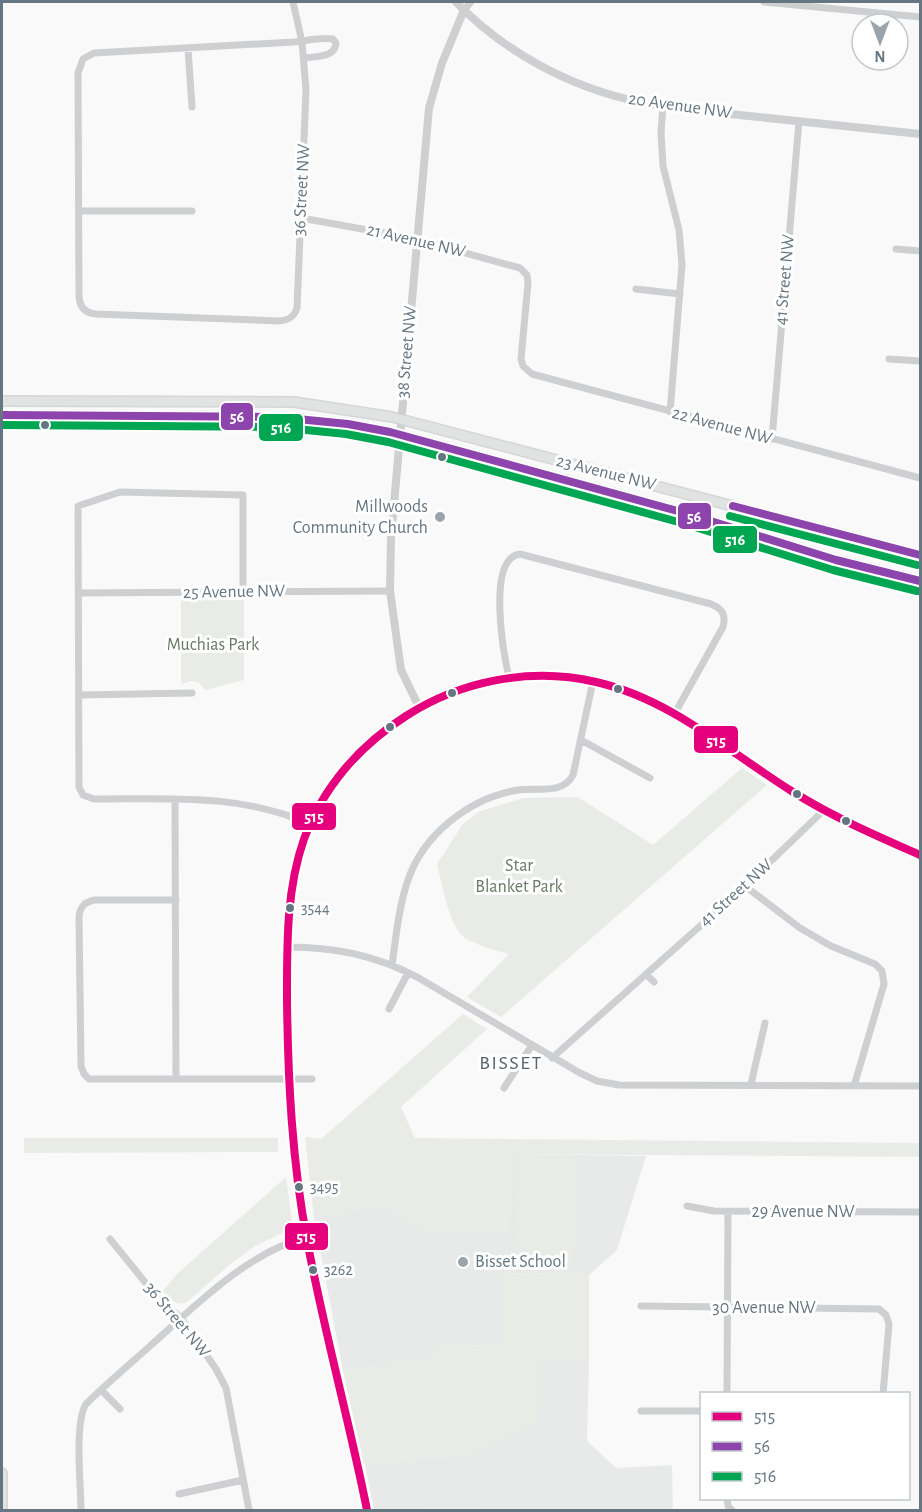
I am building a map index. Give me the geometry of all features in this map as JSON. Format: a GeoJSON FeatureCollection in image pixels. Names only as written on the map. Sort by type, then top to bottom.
{"type":"FeatureCollection","features":[{"type":"Feature","properties":{"kind":"main road","name":"23 Avenue NW"},"geometry":{"type":"LineString","coordinates":[[2,401],[294,402],[346,409],[402,420],[921,555]]}},
{"type":"Feature","properties":{"kind":"main road","name":"23 Avenue NW"},"geometry":{"type":"LineString","coordinates":[[2,415],[277,417],[348,424],[401,435],[685,513],[836,560],[921,581]]}},
{"type":"Feature","properties":{"kind":"main road"},"geometry":{"type":"LineString","coordinates":[[2,1473],[2,1510]]}},
{"type":"Feature","properties":{"kind":"street","name":"36 Street NW"},"geometry":{"type":"LineString","coordinates":[[79,211],[78,295],[84,310],[96,314],[279,321],[294,315],[297,308],[306,101],[302,42],[293,2]]}},
{"type":"Feature","properties":{"kind":"street","name":"20 Avenue NW"},"geometry":{"type":"LineString","coordinates":[[456,2],[482,27],[507,46],[563,76],[610,95],[663,106],[921,134]]}},
{"type":"Feature","properties":{"kind":"street","name":"38 Street NW"},"geometry":{"type":"LineString","coordinates":[[419,707],[401,670],[390,591],[391,538],[429,108],[442,63],[464,10],[471,2]]}},
{"type":"Feature","properties":{"kind":"street"},"geometry":{"type":"LineString","coordinates":[[764,2],[921,17]]}},
{"type":"Feature","properties":{"kind":"street"},"geometry":{"type":"LineString","coordinates":[[192,211],[79,211],[78,73],[82,58],[94,53],[302,42],[327,38],[333,39],[336,43],[332,54],[304,58]]}},
{"type":"Feature","properties":{"kind":"street"},"geometry":{"type":"LineString","coordinates":[[188,48],[192,107]]}},
{"type":"Feature","properties":{"kind":"street"},"geometry":{"type":"LineString","coordinates":[[663,106],[661,133],[663,166],[681,240],[680,294],[670,412]]}},
{"type":"Feature","properties":{"kind":"street","name":"41 Street NW"},"geometry":{"type":"LineString","coordinates":[[772,439],[799,121]]}},
{"type":"Feature","properties":{"kind":"street","name":"21 Avenue NW"},"geometry":{"type":"LineString","coordinates":[[301,218],[417,239],[515,265],[523,270],[528,283],[521,353],[525,369]]}},
{"type":"Feature","properties":{"kind":"street"},"geometry":{"type":"LineString","coordinates":[[896,249],[921,252]]}},
{"type":"Feature","properties":{"kind":"street"},"geometry":{"type":"LineString","coordinates":[[636,289],[680,294]]}},
{"type":"Feature","properties":{"kind":"street"},"geometry":{"type":"LineString","coordinates":[[889,359],[921,362]]}},
{"type":"Feature","properties":{"kind":"street","name":"22 Avenue NW"},"geometry":{"type":"LineString","coordinates":[[525,369],[535,376],[921,478]]}},
{"type":"Feature","properties":{"kind":"street"},"geometry":{"type":"LineString","coordinates":[[243,592],[243,495],[120,492],[78,506],[78,783],[82,795],[94,799],[221,800],[251,804],[310,824]]}},
{"type":"Feature","properties":{"kind":"street"},"geometry":{"type":"LineString","coordinates":[[509,678],[501,641],[500,609],[506,567],[513,556],[526,555],[711,604],[724,614],[723,627],[675,713]]}},
{"type":"Feature","properties":{"kind":"street","name":"25 Avenue NW"},"geometry":{"type":"LineString","coordinates":[[79,594],[390,591]]}},
{"type":"Feature","properties":{"kind":"street"},"geometry":{"type":"LineString","coordinates":[[367,1510],[307,1238],[294,1149],[289,1079],[287,946],[290,890],[299,853],[310,824],[334,783],[359,752],[388,727],[419,707],[470,686],[509,678],[546,676],[593,681],[628,691],[675,713],[824,810],[921,855]]}},
{"type":"Feature","properties":{"kind":"street"},"geometry":{"type":"LineString","coordinates":[[392,965],[401,904],[407,883],[416,863],[434,837],[459,814],[495,796],[527,789],[556,788],[567,783],[573,775],[593,681]]}},
{"type":"Feature","properties":{"kind":"street"},"geometry":{"type":"LineString","coordinates":[[79,695],[192,693]]}},
{"type":"Feature","properties":{"kind":"street"},"geometry":{"type":"LineString","coordinates":[[581,740],[650,778]]}},
{"type":"Feature","properties":{"kind":"street"},"geometry":{"type":"LineString","coordinates":[[175,799],[176,1079]]}},
{"type":"Feature","properties":{"kind":"street","name":"41 Street NW"},"geometry":{"type":"LineString","coordinates":[[552,1058],[745,886],[824,810]]}},
{"type":"Feature","properties":{"kind":"street"},"geometry":{"type":"LineString","coordinates":[[745,886],[800,928],[831,946],[875,964],[882,971],[884,984],[854,1086]]}},
{"type":"Feature","properties":{"kind":"street"},"geometry":{"type":"LineString","coordinates":[[176,900],[95,900],[83,904],[80,911],[79,928],[81,1066],[84,1074],[89,1079],[312,1079]]}},
{"type":"Feature","properties":{"kind":"street"},"geometry":{"type":"LineString","coordinates":[[287,946],[332,948],[392,965],[552,1058],[589,1078],[611,1084],[921,1086]]}},
{"type":"Feature","properties":{"kind":"street"},"geometry":{"type":"LineString","coordinates":[[389,1009],[408,973]]}},
{"type":"Feature","properties":{"kind":"street"},"geometry":{"type":"LineString","coordinates":[[646,974],[654,982]]}},
{"type":"Feature","properties":{"kind":"street"},"geometry":{"type":"LineString","coordinates":[[751,1084],[765,1023]]}},
{"type":"Feature","properties":{"kind":"street"},"geometry":{"type":"LineString","coordinates":[[504,1088],[532,1045]]}},
{"type":"Feature","properties":{"kind":"street","name":"29 Avenue NW"},"geometry":{"type":"LineString","coordinates":[[687,1206],[728,1212],[921,1212]]}},
{"type":"Feature","properties":{"kind":"street"},"geometry":{"type":"LineString","coordinates":[[727,1392],[728,1212]]}},
{"type":"Feature","properties":{"kind":"street"},"geometry":{"type":"LineString","coordinates":[[81,1510],[81,1418],[86,1404],[181,1318],[257,1258],[289,1242],[307,1238]]}},
{"type":"Feature","properties":{"kind":"street","name":"36 Street NW"},"geometry":{"type":"LineString","coordinates":[[110,1239],[153,1292],[181,1318],[209,1356],[226,1388],[249,1510]]}},
{"type":"Feature","properties":{"kind":"street","name":"30 Avenue NW"},"geometry":{"type":"LineString","coordinates":[[640,1306],[879,1309],[886,1315],[890,1324],[883,1392]]}},
{"type":"Feature","properties":{"kind":"street"},"geometry":{"type":"LineString","coordinates":[[101,1390],[120,1409]]}},
{"type":"Feature","properties":{"kind":"street"},"geometry":{"type":"LineString","coordinates":[[641,1412],[700,1411]]}},
{"type":"Feature","properties":{"kind":"street"},"geometry":{"type":"LineString","coordinates":[[179,1494],[243,1480]]}},
{"type":"Feature","properties":{"kind":"shaded area","name":"Bisset School"},"geometry":{"type":"Polygon","coordinates":[[[513,1154],[646,1156],[617,1250],[589,1275],[503,1273],[504,1344],[436,1347],[437,1357],[343,1371],[314,1218],[382,1205],[428,1232],[509,1232],[513,1154]]]}},
{"type":"Feature","properties":{"kind":"shaded area"},"geometry":{"type":"Polygon","coordinates":[[[537,1361],[589,1361],[587,1441],[616,1468],[672,1465],[673,1510],[374,1510],[365,1464],[473,1454],[537,1361]]]}},
{"type":"Feature","properties":{"kind":"green space","name":"Muchias Park"},"geometry":{"type":"Polygon","coordinates":[[[181,600],[244,600],[244,680],[205,690],[198,682],[191,681],[181,684],[181,600]]]}},
{"type":"Feature","properties":{"kind":"green space","name":"Star Blanket Park"},"geometry":{"type":"Polygon","coordinates":[[[742,768],[767,785],[501,1017],[467,997],[509,954],[481,946],[465,938],[450,915],[437,864],[463,824],[478,812],[523,798],[578,797],[653,845],[742,768]]]}},
{"type":"Feature","properties":{"kind":"green space"},"geometry":{"type":"Polygon","coordinates":[[[463,1014],[487,1029],[401,1107],[415,1138],[920,1143],[920,1157],[514,1154],[509,1233],[428,1232],[418,1229],[382,1205],[314,1218],[305,1137],[321,1139],[463,1014]]]}},
{"type":"Feature","properties":{"kind":"green space"},"geometry":{"type":"Polygon","coordinates":[[[24,1138],[278,1138],[278,1152],[24,1153],[24,1138]]]}},
{"type":"Feature","properties":{"kind":"green space"},"geometry":{"type":"Polygon","coordinates":[[[519,1157],[578,1159],[574,1263],[516,1261],[519,1157]]]}},
{"type":"Feature","properties":{"kind":"green space"},"geometry":{"type":"Polygon","coordinates":[[[286,1177],[292,1222],[288,1230],[255,1246],[187,1302],[176,1303],[163,1291],[177,1274],[286,1177]]]}},
{"type":"Feature","properties":{"kind":"green space"},"geometry":{"type":"Polygon","coordinates":[[[503,1273],[589,1275],[589,1361],[538,1362],[537,1422],[473,1454],[364,1464],[343,1371],[437,1357],[435,1347],[503,1344],[503,1273]]]}},
{"type":"Feature","properties":{"kind":"green space"},"geometry":{"type":"Polygon","coordinates":[[[422,1507],[487,1507],[487,1510],[422,1510],[422,1507]]]}},
{"type":"Feature","properties":{"kind":"transit line","name":"56"},"geometry":{"type":"LineString","coordinates":[[2,415],[277,417],[348,424],[390,432],[685,513],[836,560],[920,581]]}},
{"type":"Feature","properties":{"kind":"transit line","name":"516"},"geometry":{"type":"LineString","coordinates":[[2,425],[276,427],[346,434],[388,442],[682,523],[833,570],[917,591]]}},
{"type":"Feature","properties":{"kind":"transit line","name":"56"},"geometry":{"type":"LineString","coordinates":[[733,506],[920,555]]}},
{"type":"Feature","properties":{"kind":"transit line","name":"516"},"geometry":{"type":"LineString","coordinates":[[730,516],[917,565]]}},
{"type":"Feature","properties":{"kind":"transit line","name":"515"},"geometry":{"type":"LineString","coordinates":[[367,1510],[321,1308],[302,1210],[292,1121],[288,1030],[288,939],[291,898],[298,858],[321,802],[345,769],[389,727],[450,693],[498,680],[547,676],[572,678],[623,690],[649,701],[699,728],[808,801],[855,826],[920,855]]}},
{"type":"Feature","properties":{"kind":"place","name":"Millwoods Community Church"},"geometry":{"type":"Point","coordinates":[440,517]}},
{"type":"Feature","properties":{"kind":"place","name":"3544"},"geometry":{"type":"Point","coordinates":[290,908]}},
{"type":"Feature","properties":{"kind":"place","name":"3495"},"geometry":{"type":"Point","coordinates":[299,1187]}},
{"type":"Feature","properties":{"kind":"place","name":"Bisset School"},"geometry":{"type":"Point","coordinates":[463,1262]}},
{"type":"Feature","properties":{"kind":"place","name":"3262"},"geometry":{"type":"Point","coordinates":[313,1270]}},
{"type":"Feature","properties":{"kind":"district","name":"BISSET"},"geometry":{"type":"Point","coordinates":[511,1063]}}]}
